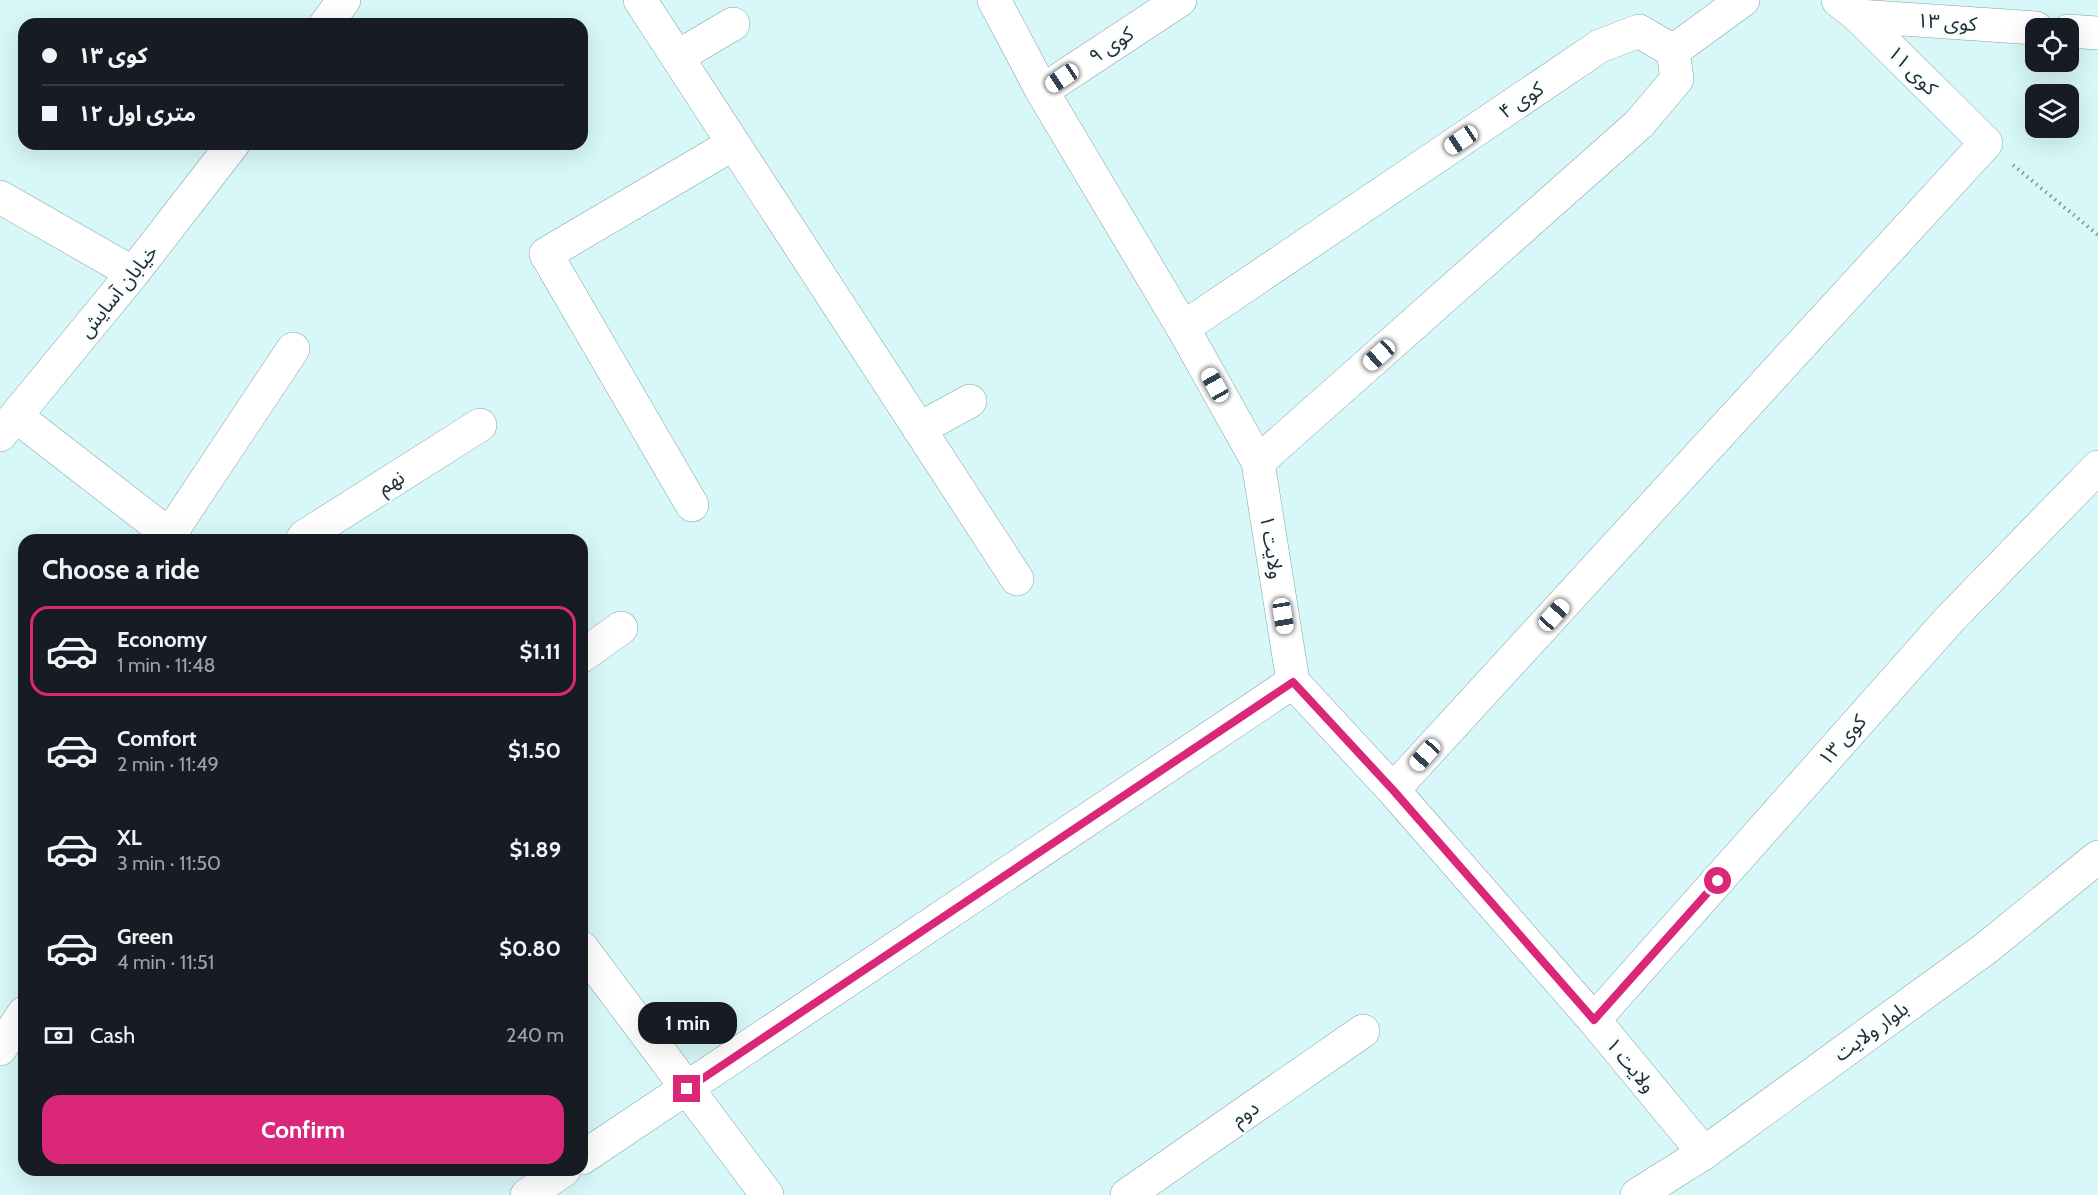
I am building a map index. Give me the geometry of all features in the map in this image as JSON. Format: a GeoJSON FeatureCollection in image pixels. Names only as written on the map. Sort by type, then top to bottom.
{"type":"FeatureCollection","features":[{"type":"Feature","properties":{"kind":"street"},"geometry":{"type":"LineString","coordinates":[[330,18],[344,0]]}},
{"type":"Feature","properties":{"kind":"street"},"geometry":{"type":"LineString","coordinates":[[640,0],[1017,579]]}},
{"type":"Feature","properties":{"kind":"street","name":"ولایت ۱"},"geometry":{"type":"LineString","coordinates":[[994,0],[1042,91],[1183,328],[1258,462],[1293,682],[1393,790],[1594,1020],[1704,1154]]}},
{"type":"Feature","properties":{"kind":"street","name":"کوی ۹"},"geometry":{"type":"LineString","coordinates":[[1042,91],[1179,0]]}},
{"type":"Feature","properties":{"kind":"street"},"geometry":{"type":"LineString","coordinates":[[1258,462],[1639,124],[1677,79],[1673,51],[1743,0]]}},
{"type":"Feature","properties":{"kind":"street","name":"کوی ۱۳"},"geometry":{"type":"LineString","coordinates":[[1848,8],[2025,27]]}},
{"type":"Feature","properties":{"kind":"street","name":"کوی ۱۱"},"geometry":{"type":"LineString","coordinates":[[1848,8],[1986,143]]}},
{"type":"Feature","properties":{"kind":"street"},"geometry":{"type":"LineString","coordinates":[[677,57],[733,24]]}},
{"type":"Feature","properties":{"kind":"street","name":"کوی ۴"},"geometry":{"type":"LineString","coordinates":[[1183,328],[1600,46],[1639,31],[1673,51]]}},
{"type":"Feature","properties":{"kind":"street"},"geometry":{"type":"LineString","coordinates":[[2079,32],[2098,33]]}},
{"type":"Feature","properties":{"kind":"street"},"geometry":{"type":"LineString","coordinates":[[1393,790],[1986,143]]}},
{"type":"Feature","properties":{"kind":"street"},"geometry":{"type":"LineString","coordinates":[[692,505],[546,255],[733,144]]}},
{"type":"Feature","properties":{"kind":"street","name":"خیابان آسایش"},"geometry":{"type":"LineString","coordinates":[[8,426],[133,273],[228,150]]}},
{"type":"Feature","properties":{"kind":"street"},"geometry":{"type":"LineString","coordinates":[[0,197],[133,273]]}},
{"type":"Feature","properties":{"kind":"street"},"geometry":{"type":"LineString","coordinates":[[173,534],[293,349]]}},
{"type":"Feature","properties":{"kind":"street"},"geometry":{"type":"LineString","coordinates":[[919,429],[970,401]]}},
{"type":"Feature","properties":{"kind":"street","name":"نهم"},"geometry":{"type":"LineString","coordinates":[[308,534],[480,425]]}},
{"type":"Feature","properties":{"kind":"street"},"geometry":{"type":"LineString","coordinates":[[8,426],[164,534]]}},
{"type":"Feature","properties":{"kind":"street","name":"کوی ۱۳"},"geometry":{"type":"LineString","coordinates":[[1594,1020],[1949,620],[2098,467]]}},
{"type":"Feature","properties":{"kind":"street"},"geometry":{"type":"LineString","coordinates":[[588,652],[621,628]]}},
{"type":"Feature","properties":{"kind":"street"},"geometry":{"type":"LineString","coordinates":[[588,1154],[1293,682]]}},
{"type":"Feature","properties":{"kind":"street","name":"بلوار ولایت"},"geometry":{"type":"LineString","coordinates":[[1637,1195],[1704,1154],[1985,949],[2098,857]]}},
{"type":"Feature","properties":{"kind":"street"},"geometry":{"type":"LineString","coordinates":[[588,956],[767,1195]]}},
{"type":"Feature","properties":{"kind":"street"},"geometry":{"type":"LineString","coordinates":[[0,1049],[17,1013]]}},
{"type":"Feature","properties":{"kind":"street","name":"دوم"},"geometry":{"type":"LineString","coordinates":[[1127,1195],[1363,1031]]}},
{"type":"Feature","properties":{"kind":"street"},"geometry":{"type":"LineString","coordinates":[[527,1195],[555,1176]]}},
{"type":"Feature","properties":{"kind":"path"},"geometry":{"type":"LineString","coordinates":[[1986,143],[2098,235]]}},
{"type":"Feature","properties":{"kind":"route"},"geometry":{"type":"LineString","coordinates":[[687,1089],[1293,682],[1393,790],[1594,1020],[1718,881]]}}]}
